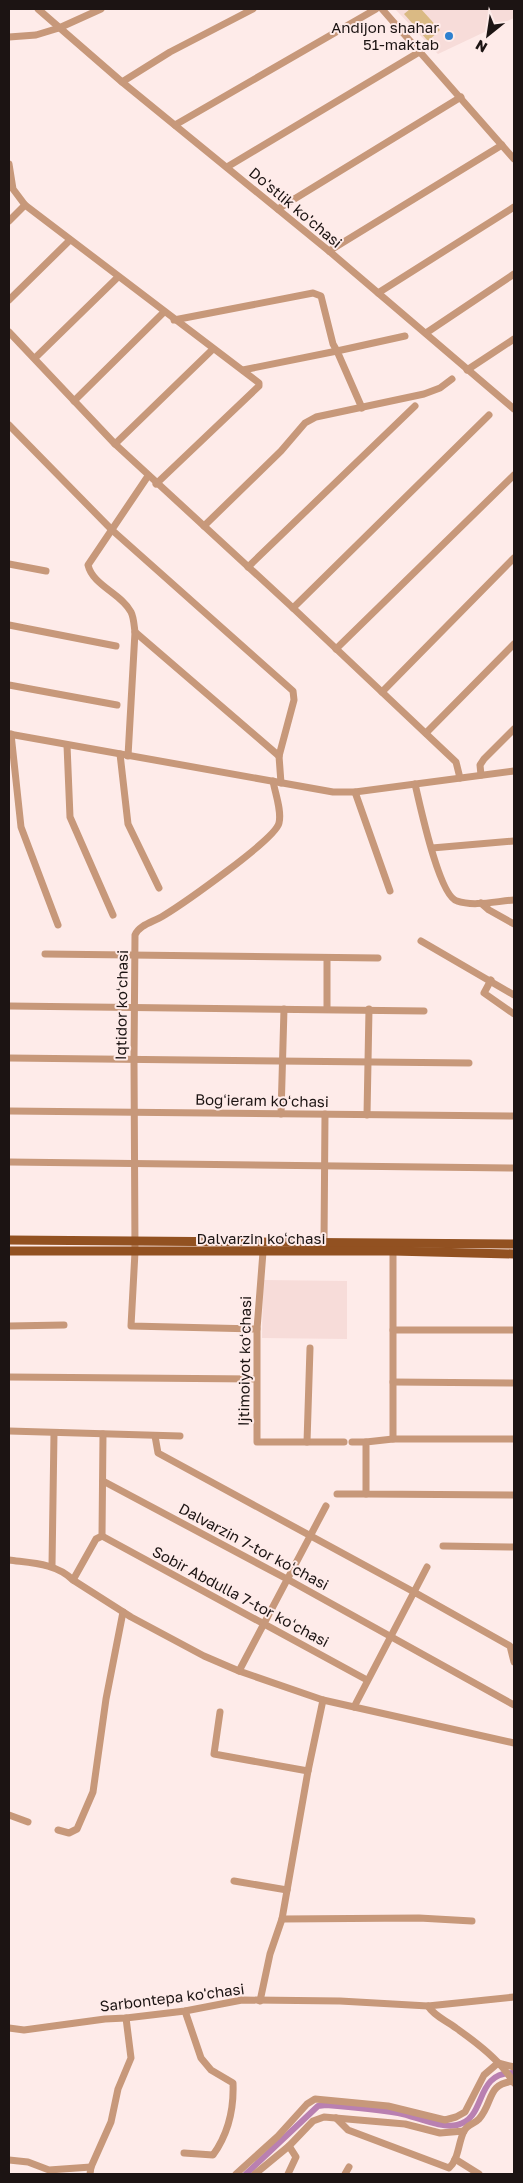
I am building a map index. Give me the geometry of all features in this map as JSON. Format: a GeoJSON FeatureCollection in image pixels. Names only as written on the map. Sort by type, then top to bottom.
{"type":"FeatureCollection","features":[{"type":"Feature","properties":{"kind":"main road","name":"Dalvarzin koʻchasi"},"geometry":{"type":"LineString","coordinates":[[9,1240],[135,1252],[393,1251],[514,1254]]}},
{"type":"Feature","properties":{"kind":"main road","name":"Dalvarzin koʻchasi"},"geometry":{"type":"LineString","coordinates":[[9,1251],[61,1245],[135,1242],[514,1244]]}},
{"type":"Feature","properties":{"kind":"main road"},"geometry":{"type":"LineString","coordinates":[[410,1242],[411,1252]]}},
{"type":"Feature","properties":{"kind":"street","name":"Do'stlik ko'chasi"},"geometry":{"type":"LineString","coordinates":[[38,9],[122,82],[329,251],[514,410]]}},
{"type":"Feature","properties":{"kind":"street"},"geometry":{"type":"LineString","coordinates":[[9,37],[36,35],[59,28],[101,9]]}},
{"type":"Feature","properties":{"kind":"street"},"geometry":{"type":"LineString","coordinates":[[122,82],[170,52],[253,9]]}},
{"type":"Feature","properties":{"kind":"street"},"geometry":{"type":"LineString","coordinates":[[175,125],[376,9]]}},
{"type":"Feature","properties":{"kind":"street"},"geometry":{"type":"LineString","coordinates":[[382,9],[421,51],[514,160]]}},
{"type":"Feature","properties":{"kind":"street"},"geometry":{"type":"LineString","coordinates":[[227,168],[421,51]]}},
{"type":"Feature","properties":{"kind":"street"},"geometry":{"type":"LineString","coordinates":[[278,209],[461,97]]}},
{"type":"Feature","properties":{"kind":"street"},"geometry":{"type":"LineString","coordinates":[[329,251],[504,147],[514,146]]}},
{"type":"Feature","properties":{"kind":"street"},"geometry":{"type":"LineString","coordinates":[[9,164],[13,189],[25,206],[212,349],[258,381],[259,386],[156,484]]}},
{"type":"Feature","properties":{"kind":"street"},"geometry":{"type":"LineString","coordinates":[[9,221],[25,206]]}},
{"type":"Feature","properties":{"kind":"street"},"geometry":{"type":"LineString","coordinates":[[378,293],[514,206]]}},
{"type":"Feature","properties":{"kind":"street"},"geometry":{"type":"LineString","coordinates":[[9,300],[70,240]]}},
{"type":"Feature","properties":{"kind":"street"},"geometry":{"type":"LineString","coordinates":[[426,333],[514,274]]}},
{"type":"Feature","properties":{"kind":"street"},"geometry":{"type":"LineString","coordinates":[[34,358],[118,277]]}},
{"type":"Feature","properties":{"kind":"street"},"geometry":{"type":"LineString","coordinates":[[174,320],[317,293],[321,296],[333,344],[362,408]]}},
{"type":"Feature","properties":{"kind":"street"},"geometry":{"type":"LineString","coordinates":[[74,401],[164,312]]}},
{"type":"Feature","properties":{"kind":"street"},"geometry":{"type":"LineString","coordinates":[[9,332],[115,444],[156,484],[248,566],[456,762],[460,778]]}},
{"type":"Feature","properties":{"kind":"street"},"geometry":{"type":"LineString","coordinates":[[242,370],[405,336]]}},
{"type":"Feature","properties":{"kind":"street"},"geometry":{"type":"LineString","coordinates":[[467,370],[514,339]]}},
{"type":"Feature","properties":{"kind":"street"},"geometry":{"type":"LineString","coordinates":[[115,444],[212,349]]}},
{"type":"Feature","properties":{"kind":"street"},"geometry":{"type":"LineString","coordinates":[[204,526],[281,451],[305,423],[316,416],[424,394],[440,388],[452,379]]}},
{"type":"Feature","properties":{"kind":"street"},"geometry":{"type":"LineString","coordinates":[[248,566],[415,406]]}},
{"type":"Feature","properties":{"kind":"street"},"geometry":{"type":"LineString","coordinates":[[293,608],[489,415]]}},
{"type":"Feature","properties":{"kind":"street"},"geometry":{"type":"LineString","coordinates":[[9,425],[112,530],[293,691],[294,700],[279,756],[282,783]]}},
{"type":"Feature","properties":{"kind":"street"},"geometry":{"type":"LineString","coordinates":[[336,649],[514,475]]}},
{"type":"Feature","properties":{"kind":"street"},"geometry":{"type":"LineString","coordinates":[[148,476],[88,565],[90,573],[122,600],[132,614],[135,632],[124,755],[128,824],[159,888]]}},
{"type":"Feature","properties":{"kind":"street"},"geometry":{"type":"LineString","coordinates":[[382,692],[514,558]]}},
{"type":"Feature","properties":{"kind":"street"},"geometry":{"type":"LineString","coordinates":[[9,564],[46,571]]}},
{"type":"Feature","properties":{"kind":"street"},"geometry":{"type":"LineString","coordinates":[[9,625],[116,646]]}},
{"type":"Feature","properties":{"kind":"street"},"geometry":{"type":"LineString","coordinates":[[135,632],[279,756]]}},
{"type":"Feature","properties":{"kind":"street"},"geometry":{"type":"LineString","coordinates":[[426,733],[514,644]]}},
{"type":"Feature","properties":{"kind":"street"},"geometry":{"type":"LineString","coordinates":[[9,685],[117,705]]}},
{"type":"Feature","properties":{"kind":"street"},"geometry":{"type":"LineString","coordinates":[[481,775],[480,765],[484,759],[514,729]]}},
{"type":"Feature","properties":{"kind":"street"},"geometry":{"type":"LineString","coordinates":[[58,925],[21,827],[10,734],[333,792],[355,792],[514,771]]}},
{"type":"Feature","properties":{"kind":"street"},"geometry":{"type":"LineString","coordinates":[[67,745],[70,817],[113,915]]}},
{"type":"Feature","properties":{"kind":"street","name":"Iqtidor koʻchasi"},"geometry":{"type":"LineString","coordinates":[[257,1329],[131,1326],[135,1252],[135,935],[138,929],[162,917],[203,890],[252,852],[277,828],[280,818],[273,781]]}},
{"type":"Feature","properties":{"kind":"street"},"geometry":{"type":"LineString","coordinates":[[415,784],[432,848],[447,893],[452,899],[466,903],[514,900]]}},
{"type":"Feature","properties":{"kind":"street"},"geometry":{"type":"LineString","coordinates":[[355,792],[390,891]]}},
{"type":"Feature","properties":{"kind":"street"},"geometry":{"type":"LineString","coordinates":[[432,848],[514,841]]}},
{"type":"Feature","properties":{"kind":"street"},"geometry":{"type":"LineString","coordinates":[[481,902],[489,910],[514,924]]}},
{"type":"Feature","properties":{"kind":"street"},"geometry":{"type":"LineString","coordinates":[[421,941],[514,995]]}},
{"type":"Feature","properties":{"kind":"street"},"geometry":{"type":"LineString","coordinates":[[45,954],[378,958]]}},
{"type":"Feature","properties":{"kind":"street"},"geometry":{"type":"LineString","coordinates":[[327,958],[327,1009]]}},
{"type":"Feature","properties":{"kind":"street"},"geometry":{"type":"LineString","coordinates":[[491,980],[484,993],[514,1014]]}},
{"type":"Feature","properties":{"kind":"street"},"geometry":{"type":"LineString","coordinates":[[9,1006],[424,1011]]}},
{"type":"Feature","properties":{"kind":"street"},"geometry":{"type":"LineString","coordinates":[[280,1114],[284,1009]]}},
{"type":"Feature","properties":{"kind":"street"},"geometry":{"type":"LineString","coordinates":[[367,1115],[369,1009]]}},
{"type":"Feature","properties":{"kind":"street"},"geometry":{"type":"LineString","coordinates":[[9,1058],[282,1062],[470,1062]]}},
{"type":"Feature","properties":{"kind":"street","name":"Bogʻieram koʻchasi"},"geometry":{"type":"LineString","coordinates":[[9,1112],[514,1116]]}},
{"type":"Feature","properties":{"kind":"street"},"geometry":{"type":"LineString","coordinates":[[324,1243],[325,1114]]}},
{"type":"Feature","properties":{"kind":"street"},"geometry":{"type":"LineString","coordinates":[[9,1162],[514,1168]]}},
{"type":"Feature","properties":{"kind":"street"},"geometry":{"type":"LineString","coordinates":[[393,1251],[393,1439]]}},
{"type":"Feature","properties":{"kind":"street","name":"Ijtimoiyot koʻchasi"},"geometry":{"type":"LineString","coordinates":[[263,1252],[257,1329],[257,1442],[366,1442],[393,1439],[514,1440]]}},
{"type":"Feature","properties":{"kind":"street"},"geometry":{"type":"LineString","coordinates":[[9,1326],[64,1325]]}},
{"type":"Feature","properties":{"kind":"street"},"geometry":{"type":"LineString","coordinates":[[393,1330],[514,1330]]}},
{"type":"Feature","properties":{"kind":"street"},"geometry":{"type":"LineString","coordinates":[[307,1442],[310,1348]]}},
{"type":"Feature","properties":{"kind":"street"},"geometry":{"type":"LineString","coordinates":[[9,1377],[256,1379]]}},
{"type":"Feature","properties":{"kind":"street"},"geometry":{"type":"LineString","coordinates":[[393,1382],[514,1383]]}},
{"type":"Feature","properties":{"kind":"street"},"geometry":{"type":"LineString","coordinates":[[9,1431],[180,1436]]}},
{"type":"Feature","properties":{"kind":"street"},"geometry":{"type":"LineString","coordinates":[[52,1566],[54,1433]]}},
{"type":"Feature","properties":{"kind":"street"},"geometry":{"type":"LineString","coordinates":[[73,1580],[96,1539],[102,1536],[103,1434]]}},
{"type":"Feature","properties":{"kind":"street"},"geometry":{"type":"LineString","coordinates":[[155,1436],[158,1453],[510,1646],[514,1662]]}},
{"type":"Feature","properties":{"kind":"street"},"geometry":{"type":"LineString","coordinates":[[366,1442],[366,1494]]}},
{"type":"Feature","properties":{"kind":"street","name":"Dalvarzin 7-tor koʻchasi"},"geometry":{"type":"LineString","coordinates":[[103,1481],[287,1579],[514,1705]]}},
{"type":"Feature","properties":{"kind":"street"},"geometry":{"type":"LineString","coordinates":[[337,1494],[514,1495]]}},
{"type":"Feature","properties":{"kind":"street"},"geometry":{"type":"LineString","coordinates":[[239,1671],[326,1506]]}},
{"type":"Feature","properties":{"kind":"street","name":"Sobir Abdulla 7-tor koʻchasi"},"geometry":{"type":"LineString","coordinates":[[102,1536],[367,1680]]}},
{"type":"Feature","properties":{"kind":"street"},"geometry":{"type":"LineString","coordinates":[[443,1546],[514,1548]]}},
{"type":"Feature","properties":{"kind":"street"},"geometry":{"type":"LineString","coordinates":[[9,1560],[52,1566],[67,1573],[73,1580],[123,1612],[204,1656],[239,1671],[323,1700],[514,1743]]}},
{"type":"Feature","properties":{"kind":"street"},"geometry":{"type":"LineString","coordinates":[[354,1707],[427,1567]]}},
{"type":"Feature","properties":{"kind":"street"},"geometry":{"type":"LineString","coordinates":[[58,1830],[69,1833],[77,1829],[93,1792],[106,1699],[123,1612]]}},
{"type":"Feature","properties":{"kind":"street"},"geometry":{"type":"LineString","coordinates":[[260,2001],[270,1954],[282,1919],[308,1771],[323,1700]]}},
{"type":"Feature","properties":{"kind":"street"},"geometry":{"type":"LineString","coordinates":[[220,1712],[214,1754],[308,1771]]}},
{"type":"Feature","properties":{"kind":"street"},"geometry":{"type":"LineString","coordinates":[[9,1814],[28,1822]]}},
{"type":"Feature","properties":{"kind":"street"},"geometry":{"type":"LineString","coordinates":[[234,1881],[287,1890]]}},
{"type":"Feature","properties":{"kind":"street"},"geometry":{"type":"LineString","coordinates":[[282,1919],[420,1918],[472,1921]]}},
{"type":"Feature","properties":{"kind":"street","name":"Sarbontepa ko'chasi"},"geometry":{"type":"LineString","coordinates":[[9,2028],[24,2030],[185,2011],[242,2000],[340,2001],[428,2006],[514,1997]]}},
{"type":"Feature","properties":{"kind":"street"},"geometry":{"type":"LineString","coordinates":[[336,2118],[348,2130],[449,2168],[455,2159],[464,2132],[480,2118],[498,2085],[514,2082],[500,2065],[456,2027],[433,2014],[428,2006]]}},
{"type":"Feature","properties":{"kind":"street"},"geometry":{"type":"LineString","coordinates":[[184,2152],[213,2155],[220,2145],[234,2101],[234,2083],[211,2070],[200,2058],[185,2011]]}},
{"type":"Feature","properties":{"kind":"street"},"geometry":{"type":"LineString","coordinates":[[9,2160],[28,2162],[49,2170],[91,2171],[111,2122],[118,2089],[131,2058],[126,2018]]}},
{"type":"Feature","properties":{"kind":"street"},"geometry":{"type":"LineString","coordinates":[[236,2174],[278,2136],[307,2104],[315,2099],[388,2106],[445,2120],[465,2112],[484,2075],[500,2065],[514,2067]]}},
{"type":"Feature","properties":{"kind":"street"},"geometry":{"type":"LineString","coordinates":[[254,2174],[289,2146],[313,2121],[324,2117],[405,2124],[440,2133],[464,2132]]}},
{"type":"Feature","properties":{"kind":"street"},"geometry":{"type":"LineString","coordinates":[[288,2174],[296,2157],[289,2146]]}},
{"type":"Feature","properties":{"kind":"street"},"geometry":{"type":"LineString","coordinates":[[455,2159],[479,2174]]}},
{"type":"Feature","properties":{"kind":"shaded area","name":"Andijon shahar 51-maktab"},"geometry":{"type":"Polygon","coordinates":[[[395,9],[514,9],[514,18],[438,54],[395,9]]]}},
{"type":"Feature","properties":{"kind":"shaded area"},"geometry":{"type":"Polygon","coordinates":[[[410,9],[421,9],[440,30],[428,41],[404,14],[410,9]]]}},
{"type":"Feature","properties":{"kind":"shaded area"},"geometry":{"type":"Polygon","coordinates":[[[263,1280],[347,1281],[347,1339],[262,1338],[263,1280]]]}},
{"type":"Feature","properties":{"kind":"waterway"},"geometry":{"type":"LineString","coordinates":[[246,2174],[318,2106],[326,2105],[380,2110],[443,2125],[457,2125],[467,2121],[473,2114],[486,2087],[492,2080],[501,2075],[514,2073]]}},
{"type":"Feature","properties":{"kind":"place","name":"Andijon shahar 51-maktab"},"geometry":{"type":"Point","coordinates":[449,36]}}]}
